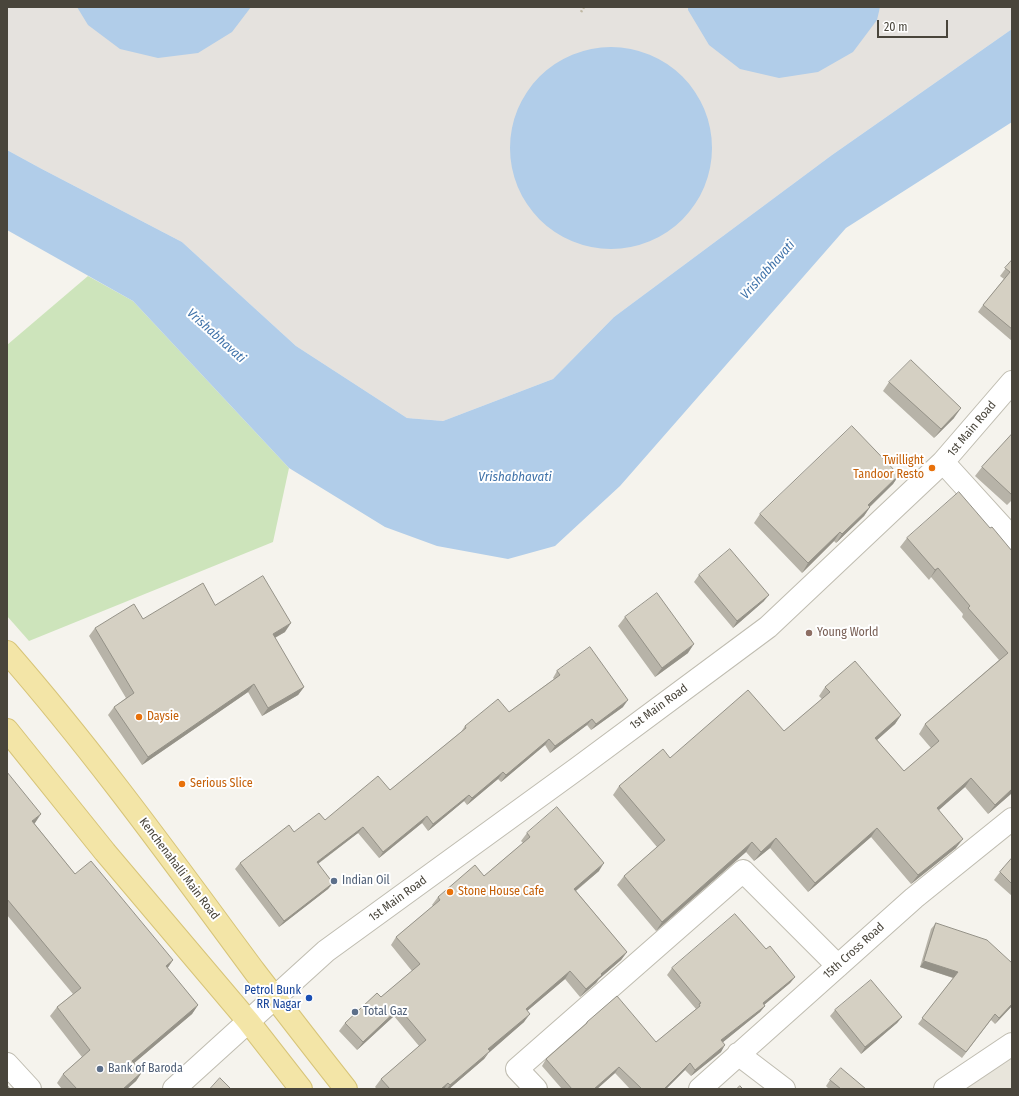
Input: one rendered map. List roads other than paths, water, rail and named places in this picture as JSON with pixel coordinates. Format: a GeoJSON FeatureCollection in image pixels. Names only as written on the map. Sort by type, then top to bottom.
{"type":"FeatureCollection","features":[{"type":"Feature","properties":{"kind":"main road","name":"Kenchenahalli Main Road"},"geometry":{"type":"LineString","coordinates":[[7,652],[39,689],[138,814],[274,997],[346,1089]]}},
{"type":"Feature","properties":{"kind":"main road"},"geometry":{"type":"LineString","coordinates":[[7,730],[105,852],[248,1021],[301,1089]]}},
{"type":"Feature","properties":{"kind":"street","name":"1st Main Road"},"geometry":{"type":"LineString","coordinates":[[174,1089],[326,951],[768,627],[944,462],[1012,382]]}},
{"type":"Feature","properties":{"kind":"street"},"geometry":{"type":"LineString","coordinates":[[944,462],[1012,538]]}},
{"type":"Feature","properties":{"kind":"street","name":"15th Cross Road"},"geometry":{"type":"LineString","coordinates":[[700,1089],[914,898],[1012,818]]}},
{"type":"Feature","properties":{"kind":"street"},"geometry":{"type":"LineString","coordinates":[[536,1089],[517,1069],[743,871],[838,966]]}},
{"type":"Feature","properties":{"kind":"street"},"geometry":{"type":"LineString","coordinates":[[945,1089],[1012,1044]]}},
{"type":"Feature","properties":{"kind":"street"},"geometry":{"type":"LineString","coordinates":[[738,1054],[784,1089]]}},
{"type":"Feature","properties":{"kind":"street"},"geometry":{"type":"LineString","coordinates":[[7,1064],[30,1089]]}},
{"type":"Feature","properties":{"kind":"water"},"geometry":{"type":"Polygon","coordinates":[[[77,7],[251,7],[232,32],[198,53],[158,58],[120,49],[88,25],[77,7]]]}},
{"type":"Feature","properties":{"kind":"water"},"geometry":{"type":"Polygon","coordinates":[[[688,7],[880,7],[877,20],[853,52],[818,72],[779,78],[740,69],[709,45],[688,10],[688,7]]]}},
{"type":"Feature","properties":{"kind":"water","name":"Vrishabhavati"},"geometry":{"type":"Polygon","coordinates":[[[1012,29],[1012,122],[846,228],[620,486],[555,546],[508,559],[437,546],[385,527],[289,468],[133,301],[7,230],[7,150],[182,242],[296,346],[407,418],[443,421],[553,379],[614,317],[832,155],[1012,29]]]}},
{"type":"Feature","properties":{"kind":"water"},"geometry":{"type":"Polygon","coordinates":[[[601,47],[621,47],[640,51],[659,59],[683,76],[695,92],[704,109],[710,128],[712,148],[710,168],[704,187],[695,204],[683,220],[659,237],[640,245],[621,249],[601,249],[582,245],[563,237],[539,220],[522,196],[514,177],[510,158],[510,138],[514,119],[522,100],[539,76],[563,59],[582,51],[601,47]]]}},
{"type":"Feature","properties":{"kind":"place","name":"Twillight Tandoor Resto"},"geometry":{"type":"Point","coordinates":[932,468]}},
{"type":"Feature","properties":{"kind":"place","name":"Young World"},"geometry":{"type":"Point","coordinates":[809,633]}},
{"type":"Feature","properties":{"kind":"place","name":"Daysie"},"geometry":{"type":"Point","coordinates":[139,717]}},
{"type":"Feature","properties":{"kind":"place","name":"Serious Slice"},"geometry":{"type":"Point","coordinates":[182,784]}},
{"type":"Feature","properties":{"kind":"place","name":"Indian Oil"},"geometry":{"type":"Point","coordinates":[334,881]}},
{"type":"Feature","properties":{"kind":"place","name":"Stone House Cafe"},"geometry":{"type":"Point","coordinates":[450,892]}},
{"type":"Feature","properties":{"kind":"place","name":"Petrol Bunk RR Nagar"},"geometry":{"type":"Point","coordinates":[309,998]}},
{"type":"Feature","properties":{"kind":"place","name":"Total Gaz"},"geometry":{"type":"Point","coordinates":[355,1012]}},
{"type":"Feature","properties":{"kind":"place","name":"Bank of Baroda"},"geometry":{"type":"Point","coordinates":[100,1069]}}]}
